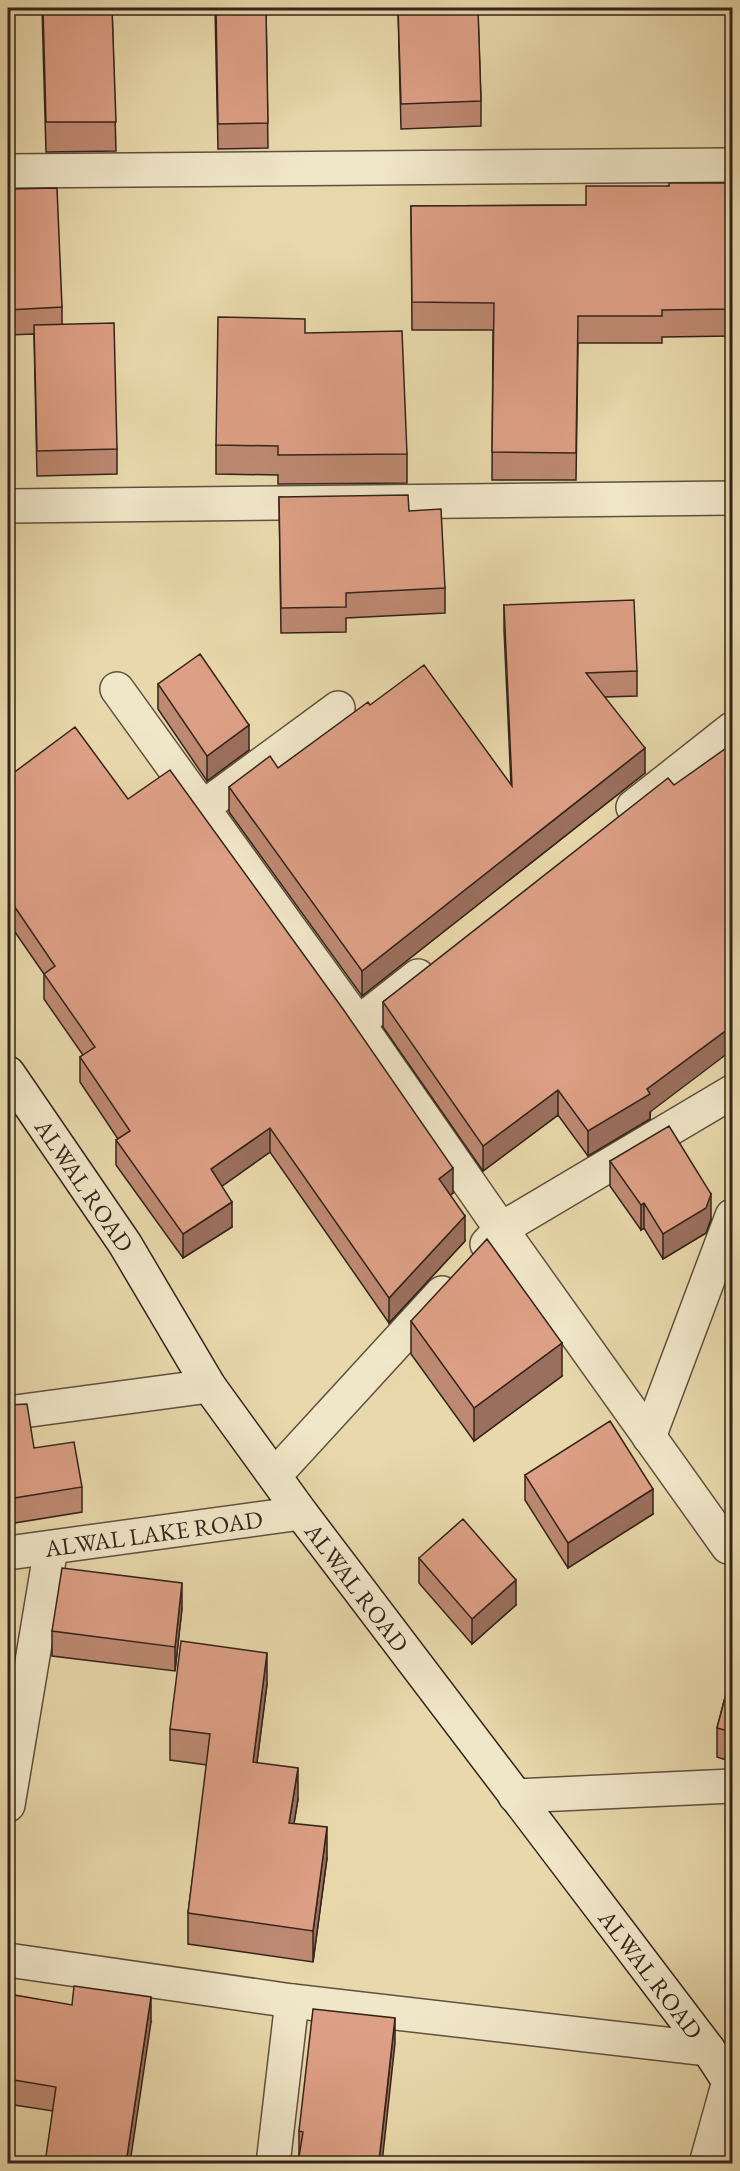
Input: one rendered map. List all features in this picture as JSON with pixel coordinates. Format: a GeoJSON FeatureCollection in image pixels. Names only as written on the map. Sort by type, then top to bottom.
{"type":"FeatureCollection","features":[{"type":"Feature","properties":{"kind":"street"},"geometry":{"type":"LineString","coordinates":[[8,171],[732,165]]}},
{"type":"Feature","properties":{"kind":"street"},"geometry":{"type":"LineString","coordinates":[[8,506],[732,498]]}},
{"type":"Feature","properties":{"kind":"street"},"geometry":{"type":"LineString","coordinates":[[117,689],[358,1023],[501,1229],[728,1547]]}},
{"type":"Feature","properties":{"kind":"street"},"geometry":{"type":"LineString","coordinates":[[202,808],[338,708]]}},
{"type":"Feature","properties":{"kind":"street"},"geometry":{"type":"LineString","coordinates":[[611,824],[732,729]]}},
{"type":"Feature","properties":{"kind":"street"},"geometry":{"type":"LineString","coordinates":[[358,1023],[442,957]]}},
{"type":"Feature","properties":{"kind":"street","name":"ALWAL ROAD"},"geometry":{"type":"LineString","coordinates":[[8,1072],[125,1244],[209,1386],[301,1513],[708,2049],[730,2083]]}},
{"type":"Feature","properties":{"kind":"street"},"geometry":{"type":"LineString","coordinates":[[274,1475],[501,1229],[732,1092]]}},
{"type":"Feature","properties":{"kind":"street"},"geometry":{"type":"LineString","coordinates":[[649,1437],[732,1216]]}},
{"type":"Feature","properties":{"kind":"street"},"geometry":{"type":"LineString","coordinates":[[8,1413],[209,1386]]}},
{"type":"Feature","properties":{"kind":"street","name":"ALWAL LAKE ROAD"},"geometry":{"type":"LineString","coordinates":[[8,1553],[301,1513]]}},
{"type":"Feature","properties":{"kind":"street"},"geometry":{"type":"LineString","coordinates":[[8,1805],[51,1548]]}},
{"type":"Feature","properties":{"kind":"street"},"geometry":{"type":"LineString","coordinates":[[515,1796],[732,1786]]}},
{"type":"Feature","properties":{"kind":"street"},"geometry":{"type":"LineString","coordinates":[[8,1960],[292,2001],[708,2049]]}},
{"type":"Feature","properties":{"kind":"street"},"geometry":{"type":"LineString","coordinates":[[273,2163],[292,2001]]}},
{"type":"Feature","properties":{"kind":"street"},"geometry":{"type":"LineString","coordinates":[[706,2163],[730,2083]]}},
{"type":"Feature","properties":{"kind":"building"},"geometry":{"type":"Polygon","coordinates":[[[43,8],[112,8],[116,122],[46,122],[43,8]]]}},
{"type":"Feature","properties":{"kind":"building"},"geometry":{"type":"Polygon","coordinates":[[[216,8],[266,8],[268,123],[218,124],[216,8]]]}},
{"type":"Feature","properties":{"kind":"building"},"geometry":{"type":"Polygon","coordinates":[[[398,8],[478,8],[481,101],[401,104],[398,8]]]}},
{"type":"Feature","properties":{"kind":"building"},"geometry":{"type":"Polygon","coordinates":[[[669,183],[732,183],[732,309],[662,310],[662,316],[578,316],[576,453],[492,452],[494,303],[412,302],[411,206],[586,205],[586,186],[669,186],[669,183]]]}},
{"type":"Feature","properties":{"kind":"building"},"geometry":{"type":"Polygon","coordinates":[[[57,188],[62,307],[8,310],[8,189],[57,188]]]}},
{"type":"Feature","properties":{"kind":"building"},"geometry":{"type":"Polygon","coordinates":[[[218,317],[305,319],[305,333],[402,331],[407,454],[278,455],[278,446],[216,445],[218,317]]]}},
{"type":"Feature","properties":{"kind":"building"},"geometry":{"type":"Polygon","coordinates":[[[114,323],[117,449],[37,451],[34,325],[114,323]]]}},
{"type":"Feature","properties":{"kind":"building"},"geometry":{"type":"Polygon","coordinates":[[[408,495],[409,511],[441,509],[445,588],[346,593],[346,607],[281,608],[279,497],[408,495]]]}},
{"type":"Feature","properties":{"kind":"building"},"geometry":{"type":"Polygon","coordinates":[[[634,600],[637,671],[586,673],[645,748],[362,971],[229,787],[270,756],[278,768],[368,702],[370,705],[424,665],[512,786],[504,605],[634,600]]]}},
{"type":"Feature","properties":{"kind":"building"},"geometry":{"type":"Polygon","coordinates":[[[200,654],[249,725],[207,756],[158,684],[200,654]]]}},
{"type":"Feature","properties":{"kind":"building"},"geometry":{"type":"Polygon","coordinates":[[[75,727],[128,799],[170,770],[343,1009],[453,1168],[439,1179],[465,1216],[389,1298],[270,1128],[211,1169],[232,1202],[183,1234],[116,1140],[130,1131],[80,1057],[95,1047],[44,974],[55,966],[8,897],[8,772],[12,774],[75,727]]]}},
{"type":"Feature","properties":{"kind":"building"},"geometry":{"type":"Polygon","coordinates":[[[732,744],[732,1026],[647,1089],[650,1094],[588,1131],[558,1090],[483,1146],[383,1002],[668,778],[674,785],[732,744]]]}},
{"type":"Feature","properties":{"kind":"building"},"geometry":{"type":"Polygon","coordinates":[[[669,1126],[711,1194],[706,1208],[663,1234],[644,1203],[641,1205],[610,1161],[669,1126]]]}},
{"type":"Feature","properties":{"kind":"building"},"geometry":{"type":"Polygon","coordinates":[[[487,1239],[562,1343],[474,1408],[411,1321],[487,1239]]]}},
{"type":"Feature","properties":{"kind":"building"},"geometry":{"type":"Polygon","coordinates":[[[27,1404],[34,1448],[74,1442],[82,1487],[8,1499],[8,1405],[27,1404]]]}},
{"type":"Feature","properties":{"kind":"building"},"geometry":{"type":"Polygon","coordinates":[[[610,1421],[653,1489],[568,1543],[525,1475],[610,1421]]]}},
{"type":"Feature","properties":{"kind":"building"},"geometry":{"type":"Polygon","coordinates":[[[463,1519],[516,1580],[472,1619],[419,1558],[463,1519]]]}},
{"type":"Feature","properties":{"kind":"building"},"geometry":{"type":"Polygon","coordinates":[[[62,1568],[182,1583],[175,1647],[52,1631],[62,1568]]]}},
{"type":"Feature","properties":{"kind":"building"},"geometry":{"type":"Polygon","coordinates":[[[181,1641],[267,1653],[253,1762],[298,1768],[289,1823],[327,1827],[313,1931],[188,1913],[210,1734],[170,1729],[181,1641]]]}},
{"type":"Feature","properties":{"kind":"building"},"geometry":{"type":"Polygon","coordinates":[[[732,1671],[732,1732],[717,1728],[732,1671]]]}},
{"type":"Feature","properties":{"kind":"building"},"geometry":{"type":"Polygon","coordinates":[[[74,1986],[151,1997],[126,2163],[45,2163],[56,2087],[8,2079],[8,1994],[72,2005],[74,1986]]]}},
{"type":"Feature","properties":{"kind":"building"},"geometry":{"type":"Polygon","coordinates":[[[313,2009],[395,2018],[379,2161],[388,2163],[298,2163],[303,2132],[299,2131],[313,2009]]]}}]}
